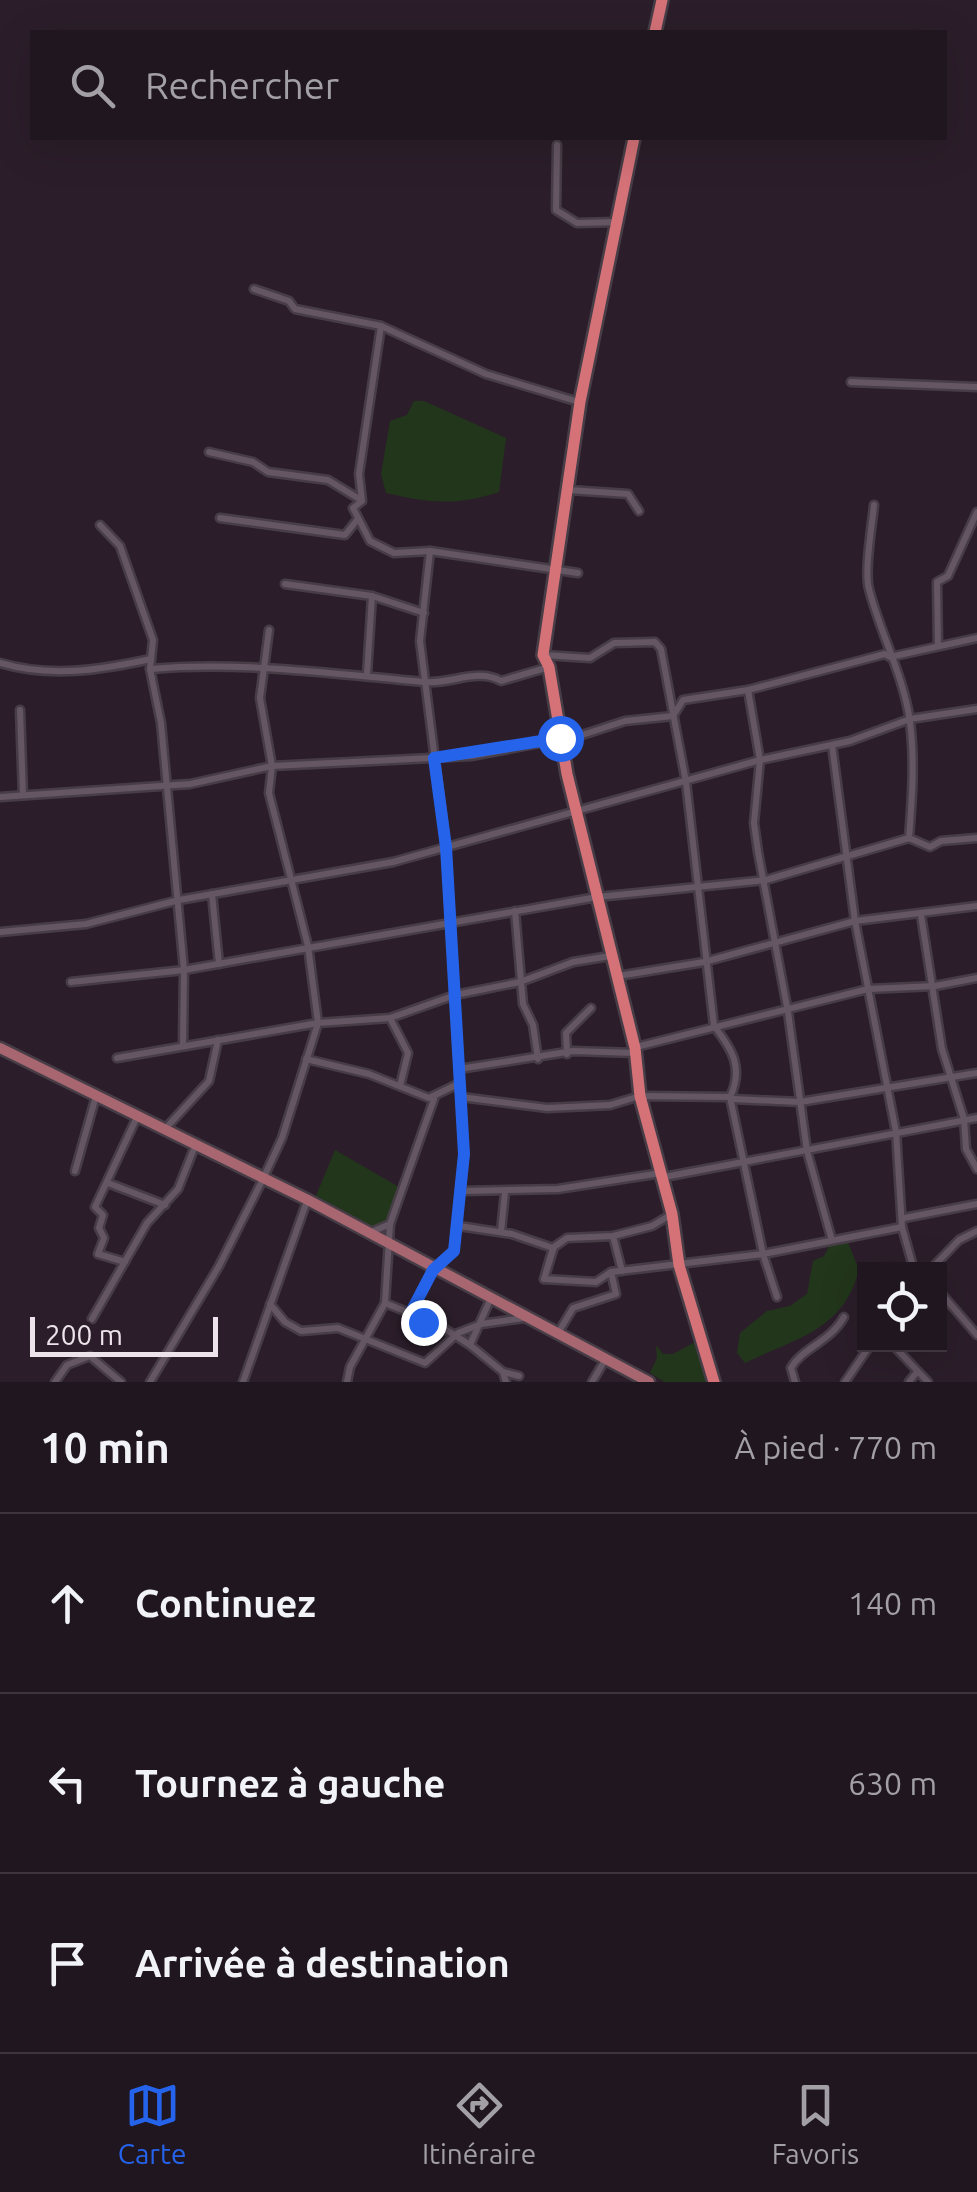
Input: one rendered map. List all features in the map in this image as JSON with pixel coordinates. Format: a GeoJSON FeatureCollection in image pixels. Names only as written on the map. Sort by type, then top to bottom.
{"type":"FeatureCollection","features":[{"type":"Feature","properties":{"kind":"highway"},"geometry":{"type":"LineString","coordinates":[[655,30],[662,0]]}},
{"type":"Feature","properties":{"kind":"highway"},"geometry":{"type":"LineString","coordinates":[[634,140],[580,402],[554,569],[546,661],[576,812],[635,1050],[640,1096],[672,1214],[678,1265],[713,1381]]}},
{"type":"Feature","properties":{"kind":"main road"},"geometry":{"type":"LineString","coordinates":[[0,1048],[308,1200],[649,1382]]}},
{"type":"Feature","properties":{"kind":"street"},"geometry":{"type":"LineString","coordinates":[[557,145],[556,210],[577,223],[618,222]]}},
{"type":"Feature","properties":{"kind":"street"},"geometry":{"type":"LineString","coordinates":[[254,289],[289,301],[295,309],[382,326],[486,374],[580,402]]}},
{"type":"Feature","properties":{"kind":"street"},"geometry":{"type":"LineString","coordinates":[[362,501],[359,474],[382,326]]}},
{"type":"Feature","properties":{"kind":"street"},"geometry":{"type":"LineString","coordinates":[[851,382],[977,387]]}},
{"type":"Feature","properties":{"kind":"street"},"geometry":{"type":"LineString","coordinates":[[209,452],[252,462],[268,472],[328,480],[362,501]]}},
{"type":"Feature","properties":{"kind":"street"},"geometry":{"type":"LineString","coordinates":[[568,490],[628,494],[639,511]]}},
{"type":"Feature","properties":{"kind":"street"},"geometry":{"type":"LineString","coordinates":[[362,501],[353,508],[357,520],[378,548],[394,553],[430,551],[578,573]]}},
{"type":"Feature","properties":{"kind":"street"},"geometry":{"type":"LineString","coordinates":[[874,505],[873,544],[867,558],[868,588],[910,719],[914,782],[909,838]]}},
{"type":"Feature","properties":{"kind":"street"},"geometry":{"type":"LineString","coordinates":[[938,645],[937,582],[948,576],[977,512]]}},
{"type":"Feature","properties":{"kind":"street"},"geometry":{"type":"LineString","coordinates":[[220,518],[344,535],[357,520]]}},
{"type":"Feature","properties":{"kind":"street"},"geometry":{"type":"LineString","coordinates":[[100,525],[120,546],[150,624],[150,669],[161,724],[164,783],[179,900],[184,970],[183,1046]]}},
{"type":"Feature","properties":{"kind":"street"},"geometry":{"type":"LineString","coordinates":[[410,1314],[433,1270],[450,1258],[463,1191],[446,847],[420,641],[430,551]]}},
{"type":"Feature","properties":{"kind":"street"},"geometry":{"type":"LineString","coordinates":[[285,584],[372,596],[424,613]]}},
{"type":"Feature","properties":{"kind":"street"},"geometry":{"type":"LineString","coordinates":[[367,674],[372,596]]}},
{"type":"Feature","properties":{"kind":"street"},"geometry":{"type":"LineString","coordinates":[[150,1382],[219,1266],[263,1179],[282,1138],[318,1024],[308,946],[271,809],[272,766],[260,711],[262,667],[270,630]]}},
{"type":"Feature","properties":{"kind":"street"},"geometry":{"type":"LineString","coordinates":[[673,716],[683,700],[748,690],[885,654],[890,657],[977,638]]}},
{"type":"Feature","properties":{"kind":"street"},"geometry":{"type":"LineString","coordinates":[[150,669],[262,667],[428,682],[489,674],[501,680],[546,661],[590,658],[614,643],[655,642],[661,649],[686,782],[714,1026],[734,1051],[738,1076],[731,1098],[742,1163],[762,1254],[777,1298]]}},
{"type":"Feature","properties":{"kind":"street"},"geometry":{"type":"LineString","coordinates":[[0,663],[28,671],[94,672],[151,660]]}},
{"type":"Feature","properties":{"kind":"street"},"geometry":{"type":"LineString","coordinates":[[748,690],[760,760],[754,823],[788,1012],[807,1151],[831,1238]]}},
{"type":"Feature","properties":{"kind":"street"},"geometry":{"type":"LineString","coordinates":[[0,932],[86,924],[179,900],[446,847],[760,760],[832,744],[910,719],[977,708]]}},
{"type":"Feature","properties":{"kind":"street"},"geometry":{"type":"LineString","coordinates":[[20,710],[23,794]]}},
{"type":"Feature","properties":{"kind":"street"},"geometry":{"type":"LineString","coordinates":[[0,797],[190,784],[272,766],[434,758],[560,738],[624,721],[673,716]]}},
{"type":"Feature","properties":{"kind":"street"},"geometry":{"type":"LineString","coordinates":[[832,744],[855,921],[896,1132],[902,1227],[912,1262]]}},
{"type":"Feature","properties":{"kind":"street"},"geometry":{"type":"LineString","coordinates":[[662,789],[688,800]]}},
{"type":"Feature","properties":{"kind":"street"},"geometry":{"type":"LineString","coordinates":[[71,982],[184,970],[597,897],[766,880],[909,838],[930,847],[941,841],[977,838]]}},
{"type":"Feature","properties":{"kind":"street"},"geometry":{"type":"LineString","coordinates":[[212,894],[219,964]]}},
{"type":"Feature","properties":{"kind":"street"},"geometry":{"type":"LineString","coordinates":[[616,977],[704,962],[855,921],[977,906]]}},
{"type":"Feature","properties":{"kind":"street"},"geometry":{"type":"LineString","coordinates":[[515,912],[520,982],[538,1059]]}},
{"type":"Feature","properties":{"kind":"street"},"geometry":{"type":"LineString","coordinates":[[921,915],[935,986],[936,1016],[964,1119],[966,1149],[977,1170]]}},
{"type":"Feature","properties":{"kind":"street"},"geometry":{"type":"LineString","coordinates":[[118,1058],[318,1024],[390,1018],[455,995],[520,982],[573,962],[610,956]]}},
{"type":"Feature","properties":{"kind":"street"},"geometry":{"type":"LineString","coordinates":[[459,1068],[635,1050],[714,1026],[788,1012],[868,989],[935,986],[977,978]]}},
{"type":"Feature","properties":{"kind":"street"},"geometry":{"type":"LineString","coordinates":[[567,1054],[566,1033],[592,1008]]}},
{"type":"Feature","properties":{"kind":"street"},"geometry":{"type":"LineString","coordinates":[[390,1018],[408,1058],[400,1086]]}},
{"type":"Feature","properties":{"kind":"street"},"geometry":{"type":"LineString","coordinates":[[164,1130],[209,1081],[218,1040]]}},
{"type":"Feature","properties":{"kind":"street"},"geometry":{"type":"LineString","coordinates":[[306,1058],[434,1099]]}},
{"type":"Feature","properties":{"kind":"street"},"geometry":{"type":"LineString","coordinates":[[461,1098],[547,1108],[610,1105],[640,1096],[800,1102],[977,1072]]}},
{"type":"Feature","properties":{"kind":"street"},"geometry":{"type":"LineString","coordinates":[[347,1382],[350,1367],[369,1339],[385,1303],[390,1224],[409,1182],[434,1099],[460,1083]]}},
{"type":"Feature","properties":{"kind":"street"},"geometry":{"type":"LineString","coordinates":[[75,1170],[96,1096]]}},
{"type":"Feature","properties":{"kind":"street"},"geometry":{"type":"LineString","coordinates":[[108,1183],[137,1117]]}},
{"type":"Feature","properties":{"kind":"street"},"geometry":{"type":"LineString","coordinates":[[463,1191],[558,1189],[663,1175],[977,1118]]}},
{"type":"Feature","properties":{"kind":"street"},"geometry":{"type":"LineString","coordinates":[[92,1319],[148,1223],[182,1180],[196,1146]]}},
{"type":"Feature","properties":{"kind":"street"},"geometry":{"type":"LineString","coordinates":[[125,1262],[98,1254],[104,1238],[98,1228],[102,1215],[95,1208],[102,1185],[108,1183],[165,1206]]}},
{"type":"Feature","properties":{"kind":"street"},"geometry":{"type":"LineString","coordinates":[[501,1232],[505,1192]]}},
{"type":"Feature","properties":{"kind":"street"},"geometry":{"type":"LineString","coordinates":[[243,1382],[308,1200]]}},
{"type":"Feature","properties":{"kind":"street"},"geometry":{"type":"LineString","coordinates":[[904,1218],[977,1204]]}},
{"type":"Feature","properties":{"kind":"street"},"geometry":{"type":"LineString","coordinates":[[544,1279],[554,1247],[566,1238],[613,1236],[652,1226],[672,1214]]}},
{"type":"Feature","properties":{"kind":"street"},"geometry":{"type":"LineString","coordinates":[[368,1234],[390,1224]]}},
{"type":"Feature","properties":{"kind":"street"},"geometry":{"type":"LineString","coordinates":[[459,1226],[501,1232],[552,1248],[544,1279]]}},
{"type":"Feature","properties":{"kind":"street"},"geometry":{"type":"LineString","coordinates":[[544,1279],[596,1282],[611,1272],[762,1254],[902,1227]]}},
{"type":"Feature","properties":{"kind":"street"},"geometry":{"type":"LineString","coordinates":[[938,1262],[959,1240],[977,1231]]}},
{"type":"Feature","properties":{"kind":"street"},"geometry":{"type":"LineString","coordinates":[[613,1236],[622,1271]]}},
{"type":"Feature","properties":{"kind":"street"},"geometry":{"type":"LineString","coordinates":[[557,1336],[573,1308],[616,1294],[611,1272]]}},
{"type":"Feature","properties":{"kind":"street"},"geometry":{"type":"LineString","coordinates":[[470,1345],[490,1300]]}},
{"type":"Feature","properties":{"kind":"street"},"geometry":{"type":"LineString","coordinates":[[947,1300],[976,1331]]}},
{"type":"Feature","properties":{"kind":"street"},"geometry":{"type":"LineString","coordinates":[[385,1303],[445,1328],[503,1372],[519,1376]]}},
{"type":"Feature","properties":{"kind":"street"},"geometry":{"type":"LineString","coordinates":[[270,1304],[285,1322],[301,1331],[338,1328],[425,1364],[453,1337],[481,1324],[524,1318]]}},
{"type":"Feature","properties":{"kind":"street"},"geometry":{"type":"LineString","coordinates":[[795,1382],[792,1368],[796,1359],[828,1340],[844,1317]]}},
{"type":"Feature","properties":{"kind":"street"},"geometry":{"type":"LineString","coordinates":[[844,1382],[865,1352]]}},
{"type":"Feature","properties":{"kind":"street"},"geometry":{"type":"LineString","coordinates":[[899,1352],[928,1382]]}},
{"type":"Feature","properties":{"kind":"street"},"geometry":{"type":"LineString","coordinates":[[55,1382],[66,1365],[90,1356],[121,1382]]}},
{"type":"Feature","properties":{"kind":"street"},"geometry":{"type":"LineString","coordinates":[[592,1382],[605,1360]]}},
{"type":"Feature","properties":{"kind":"street"},"geometry":{"type":"LineString","coordinates":[[503,1372],[506,1382]]}},
{"type":"Feature","properties":{"kind":"street"},"geometry":{"type":"LineString","coordinates":[[909,1382],[916,1373]]}},
{"type":"Feature","properties":{"kind":"green space"},"geometry":{"type":"Polygon","coordinates":[[[414,401],[424,401],[506,438],[499,492],[443,502],[386,493],[381,474],[390,421],[407,415],[414,401]]]}},
{"type":"Feature","properties":{"kind":"green space"},"geometry":{"type":"Polygon","coordinates":[[[335,1150],[404,1190],[389,1222],[376,1228],[316,1196],[335,1150]]]}},
{"type":"Feature","properties":{"kind":"green space"},"geometry":{"type":"Polygon","coordinates":[[[833,1239],[847,1240],[857,1265],[852,1290],[842,1307],[815,1330],[745,1363],[737,1353],[740,1333],[767,1311],[790,1306],[807,1294],[813,1261],[824,1256],[833,1239]]]}},
{"type":"Feature","properties":{"kind":"green space"},"geometry":{"type":"Polygon","coordinates":[[[697,1341],[707,1382],[665,1382],[650,1373],[657,1358],[656,1345],[663,1354],[673,1354],[697,1341]]]}},
{"type":"Feature","properties":{"kind":"route"},"geometry":{"type":"LineString","coordinates":[[423,1322],[410,1314],[433,1270],[454,1251],[464,1154],[446,847],[434,758],[471,756],[514,744],[560,738]]}}]}
